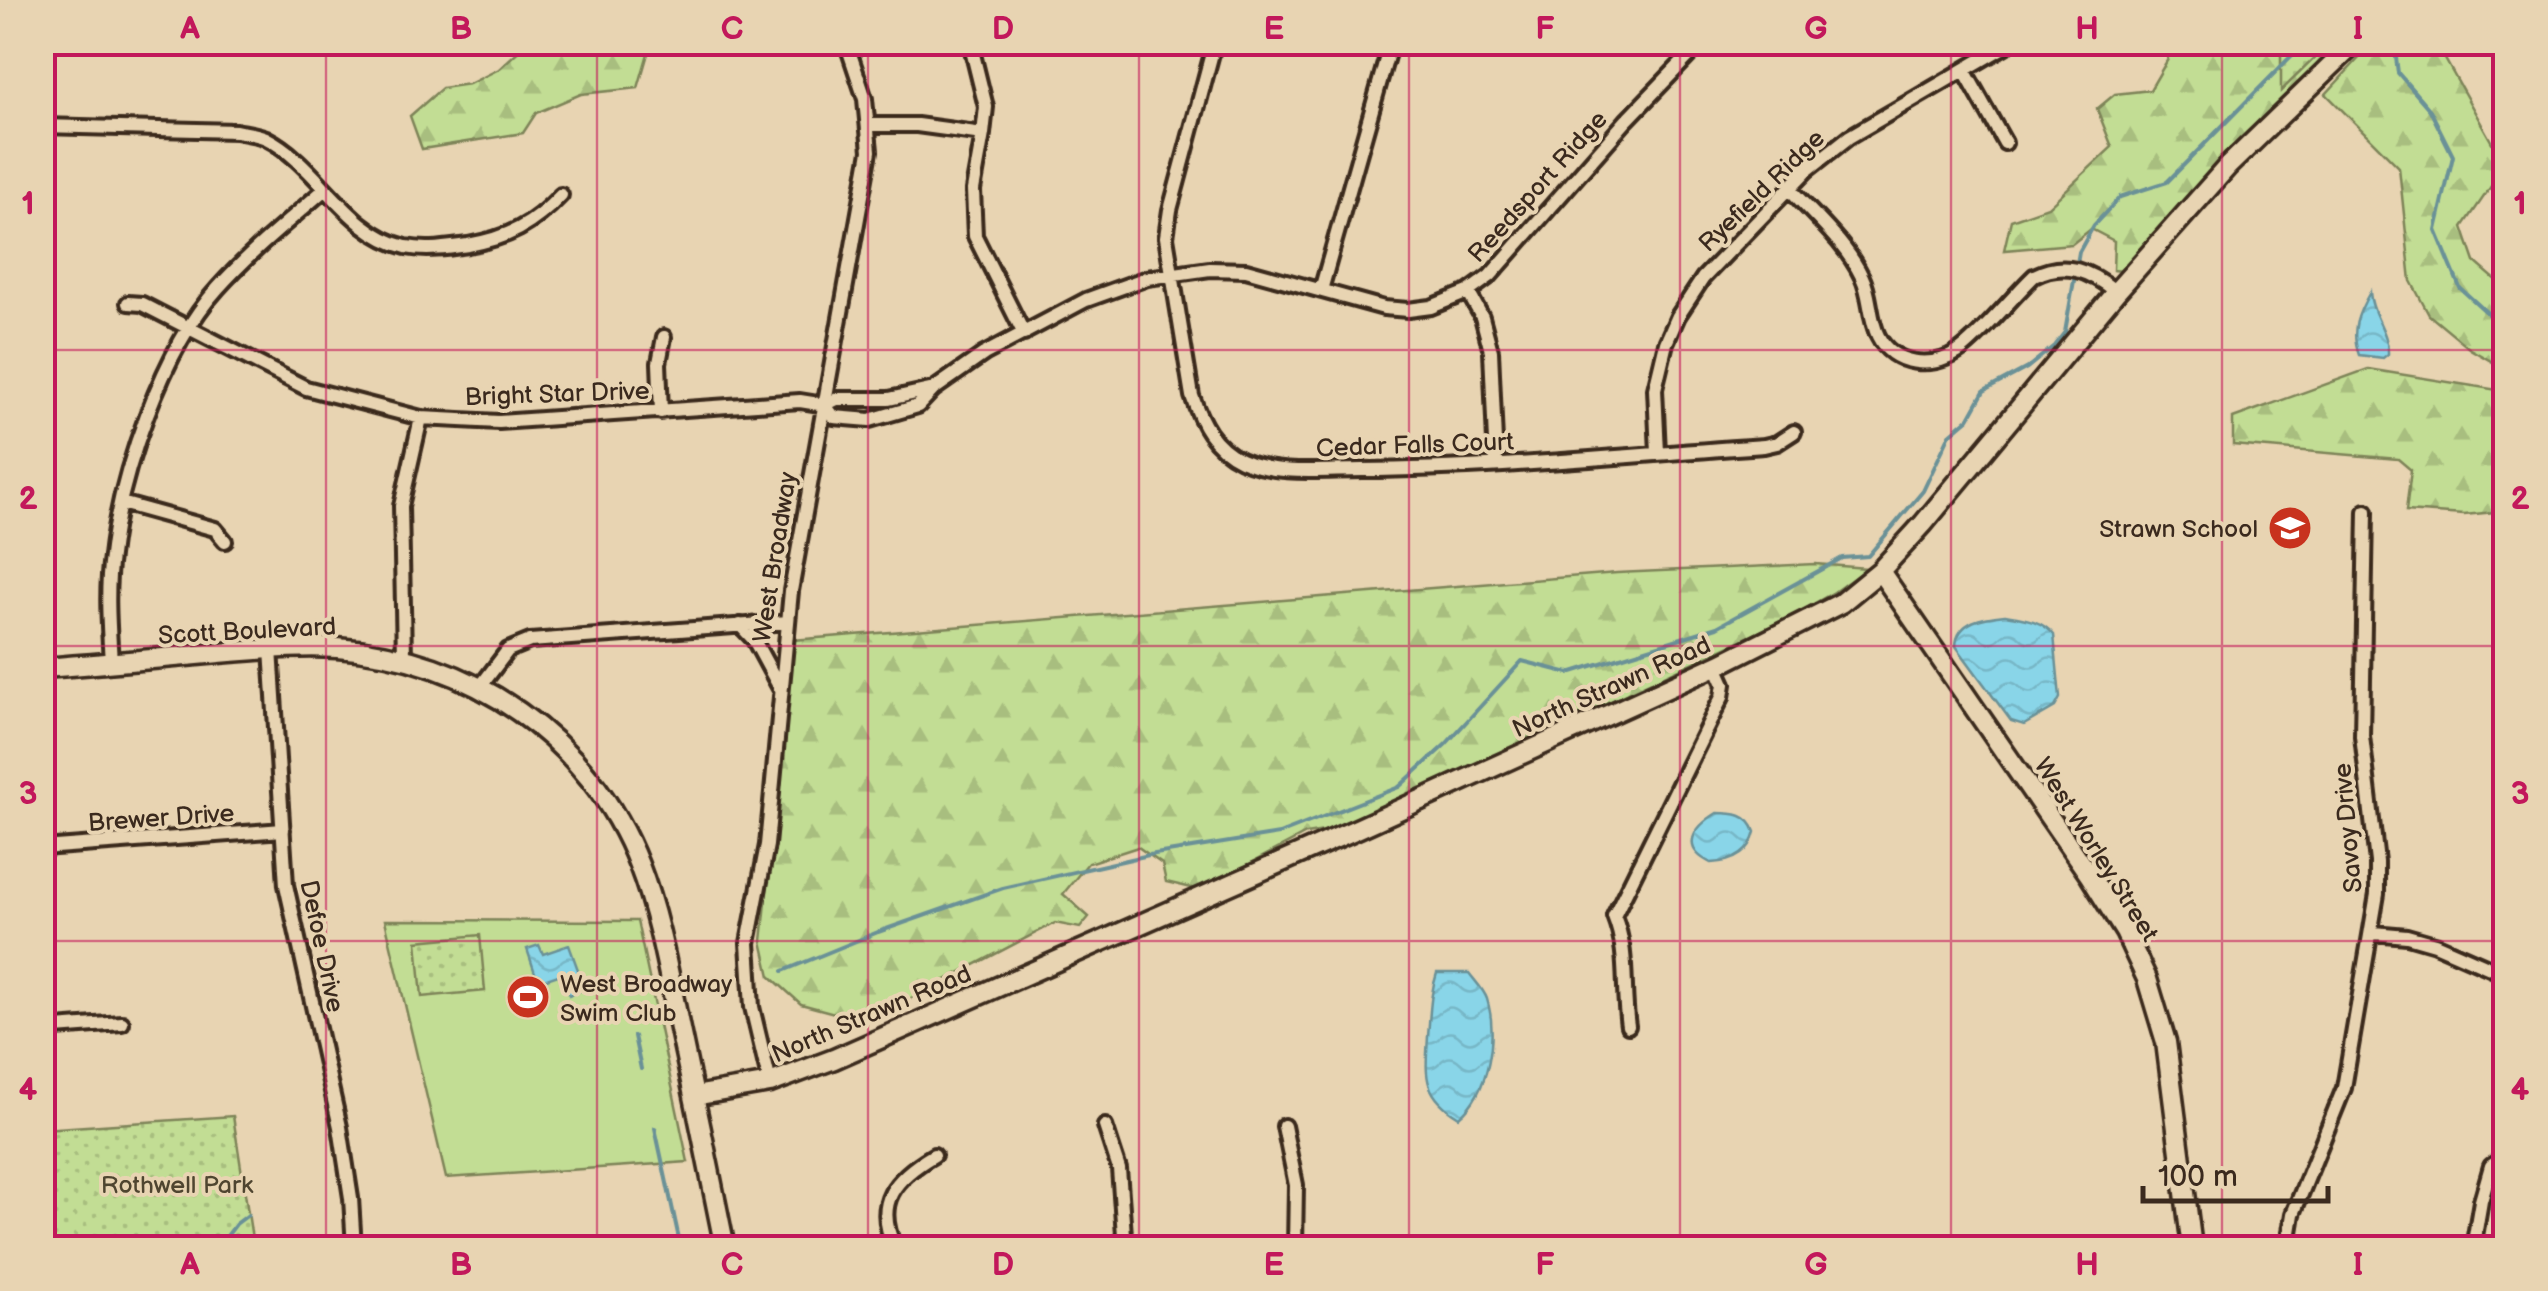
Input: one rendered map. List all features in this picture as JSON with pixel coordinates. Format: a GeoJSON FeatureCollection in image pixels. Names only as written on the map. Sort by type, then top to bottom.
{"type":"FeatureCollection","features":[{"type":"Feature","properties":{"kind":"street","name":"West Broadway"},"geometry":{"type":"LineString","coordinates":[[770,1083],[752,1007],[748,943],[766,845],[788,622],[868,168],[870,125],[846,42]]}},
{"type":"Feature","properties":{"kind":"street"},"geometry":{"type":"LineString","coordinates":[[970,42],[986,107],[973,190],[975,236],[1024,334]]}},
{"type":"Feature","properties":{"kind":"street","name":"Cedar Falls Court"},"geometry":{"type":"LineString","coordinates":[[1216,42],[1166,237],[1192,396],[1200,419],[1224,449],[1241,460],[1293,470],[1496,466],[1764,446],[1794,432]]}},
{"type":"Feature","properties":{"kind":"street"},"geometry":{"type":"LineString","coordinates":[[1322,290],[1390,42]]}},
{"type":"Feature","properties":{"kind":"street","name":"Ryefield Ridge"},"geometry":{"type":"LineString","coordinates":[[1658,453],[1655,390],[1666,344],[1702,278],[1788,188],[1850,137],[2012,42]]}},
{"type":"Feature","properties":{"kind":"street","name":"North Strawn Road"},"geometry":{"type":"LineString","coordinates":[[694,1096],[770,1083],[834,1059],[1359,828],[1716,666],[1841,603],[1880,571],[1923,524],[2116,292],[2228,166],[2356,42]]}},
{"type":"Feature","properties":{"kind":"street","name":"Reedsport Ridge"},"geometry":{"type":"LineString","coordinates":[[825,404],[837,399],[889,400],[934,389],[984,354],[1113,289],[1172,274],[1246,270],[1384,308],[1408,310],[1468,292],[1490,276],[1698,44]]}},
{"type":"Feature","properties":{"kind":"street"},"geometry":{"type":"LineString","coordinates":[[1964,70],[2004,143]]}},
{"type":"Feature","properties":{"kind":"street"},"geometry":{"type":"LineString","coordinates":[[870,125],[917,125],[983,134]]}},
{"type":"Feature","properties":{"kind":"street"},"geometry":{"type":"LineString","coordinates":[[42,126],[236,130],[263,136],[286,152],[373,232],[406,246],[446,248],[500,239],[542,214],[561,194]]}},
{"type":"Feature","properties":{"kind":"street"},"geometry":{"type":"LineString","coordinates":[[1788,188],[1847,251],[1863,278],[1878,336],[1892,354],[1913,363],[1932,362],[1958,352],[2034,276],[2046,270],[2080,269],[2097,276],[2116,292]]}},
{"type":"Feature","properties":{"kind":"street"},"geometry":{"type":"LineString","coordinates":[[111,663],[110,555],[145,422],[188,330],[216,290],[325,189]]}},
{"type":"Feature","properties":{"kind":"street"},"geometry":{"type":"LineString","coordinates":[[1468,292],[1482,317],[1492,351],[1496,466]]}},
{"type":"Feature","properties":{"kind":"street","name":"Bright Star Drive"},"geometry":{"type":"LineString","coordinates":[[128,303],[142,304],[306,388],[420,418],[499,422],[800,402],[825,404]]}},
{"type":"Feature","properties":{"kind":"street"},"geometry":{"type":"LineString","coordinates":[[661,412],[659,363],[664,337]]}},
{"type":"Feature","properties":{"kind":"street"},"geometry":{"type":"LineString","coordinates":[[404,657],[401,506],[420,418]]}},
{"type":"Feature","properties":{"kind":"street"},"geometry":{"type":"LineString","coordinates":[[121,504],[215,529],[225,541]]}},
{"type":"Feature","properties":{"kind":"street","name":"Savoy Drive"},"geometry":{"type":"LineString","coordinates":[[2292,1248],[2293,1214],[2344,1088],[2353,1020],[2373,933],[2377,862],[2366,783],[2361,702],[2366,511]]}},
{"type":"Feature","properties":{"kind":"street","name":"West Worley Street"},"geometry":{"type":"LineString","coordinates":[[1880,571],[2090,876],[2125,932],[2148,979],[2166,1042],[2192,1248]]}},
{"type":"Feature","properties":{"kind":"street"},"geometry":{"type":"LineString","coordinates":[[480,686],[508,650],[530,641],[788,622]]}},
{"type":"Feature","properties":{"kind":"street"},"geometry":{"type":"LineString","coordinates":[[740,625],[768,663],[781,690]]}},
{"type":"Feature","properties":{"kind":"street","name":"Scott Boulevard"},"geometry":{"type":"LineString","coordinates":[[42,668],[271,649],[340,648],[404,657],[480,686],[506,701],[553,737],[604,797],[639,864],[660,935],[694,1096]]}},
{"type":"Feature","properties":{"kind":"street","name":"Defoe Drive"},"geometry":{"type":"LineString","coordinates":[[271,649],[286,885],[343,1145],[354,1248]]}},
{"type":"Feature","properties":{"kind":"street"},"geometry":{"type":"LineString","coordinates":[[1628,1026],[1623,992],[1626,960],[1614,916],[1722,696],[1724,684],[1716,666]]}},
{"type":"Feature","properties":{"kind":"street","name":"Brewer Drive"},"geometry":{"type":"LineString","coordinates":[[42,848],[283,830]]}},
{"type":"Feature","properties":{"kind":"street"},"geometry":{"type":"LineString","coordinates":[[2373,933],[2435,944],[2506,974]]}},
{"type":"Feature","properties":{"kind":"street"},"geometry":{"type":"LineString","coordinates":[[42,1029],[122,1022]]}},
{"type":"Feature","properties":{"kind":"street"},"geometry":{"type":"LineString","coordinates":[[694,1096],[725,1248]]}},
{"type":"Feature","properties":{"kind":"street"},"geometry":{"type":"LineString","coordinates":[[1105,1126],[1118,1169],[1125,1248]]}},
{"type":"Feature","properties":{"kind":"street"},"geometry":{"type":"LineString","coordinates":[[1284,1126],[1296,1186],[1295,1248]]}},
{"type":"Feature","properties":{"kind":"street"},"geometry":{"type":"LineString","coordinates":[[895,1248],[886,1222],[892,1192],[900,1179],[934,1155]]}},
{"type":"Feature","properties":{"kind":"street"},"geometry":{"type":"LineString","coordinates":[[2473,1248],[2480,1201],[2491,1166],[2506,1156]]}},
{"type":"Feature","properties":{"kind":"green space"},"geometry":{"type":"Polygon","coordinates":[[[2281,42],[2330,43],[2281,91],[2281,42]]]}},
{"type":"Feature","properties":{"kind":"green space"},"geometry":{"type":"Polygon","coordinates":[[[2374,42],[2436,43],[2505,166],[2463,227],[2475,262],[2505,288],[2505,369],[2470,349],[2429,315],[2411,281],[2399,167],[2326,94],[2374,42]]]}},
{"type":"Feature","properties":{"kind":"green space"},"geometry":{"type":"Polygon","coordinates":[[[527,43],[651,43],[638,88],[581,94],[536,113],[523,133],[422,149],[410,116],[442,88],[469,84],[499,69],[527,43]]]}},
{"type":"Feature","properties":{"kind":"green space"},"geometry":{"type":"Polygon","coordinates":[[[2163,43],[2340,43],[2123,271],[2113,270],[2114,241],[2091,229],[2072,244],[2004,250],[2011,220],[2048,207],[2112,147],[2097,109],[2115,94],[2150,90],[2168,59],[2163,43]]]}},
{"type":"Feature","properties":{"kind":"green space"},"geometry":{"type":"Polygon","coordinates":[[[2368,369],[2504,391],[2505,511],[2464,515],[2406,511],[2411,470],[2398,459],[2233,445],[2233,418],[2368,369]]]}},
{"type":"Feature","properties":{"kind":"green space"},"geometry":{"type":"Polygon","coordinates":[[[1815,564],[1867,568],[1789,618],[1336,829],[1306,834],[1200,890],[1166,882],[1162,864],[1138,847],[1088,863],[1063,894],[1089,917],[1080,928],[1055,923],[907,1000],[853,1018],[801,1004],[770,976],[762,941],[793,640],[1617,573],[1815,564]]]}},
{"type":"Feature","properties":{"kind":"green space","name":"West Broadway Swim Club"},"geometry":{"type":"Polygon","coordinates":[[[385,920],[637,921],[688,1162],[446,1178],[385,920]]]}},
{"type":"Feature","properties":{"kind":"green space"},"geometry":{"type":"Polygon","coordinates":[[[480,935],[485,991],[422,997],[417,941],[480,935]]]}},
{"type":"Feature","properties":{"kind":"green space","name":"Rothwell Park"},"geometry":{"type":"Polygon","coordinates":[[[233,1116],[253,1245],[344,1238],[344,1248],[43,1248],[43,1129],[233,1116]]]}},
{"type":"Feature","properties":{"kind":"water"},"geometry":{"type":"Polygon","coordinates":[[[2370,292],[2388,346],[2388,354],[2383,358],[2359,355],[2356,346],[2357,322],[2370,292]]]}},
{"type":"Feature","properties":{"kind":"water"},"geometry":{"type":"Polygon","coordinates":[[[2005,615],[2038,623],[2054,635],[2060,698],[2055,707],[2024,725],[2011,721],[1956,646],[1967,625],[2005,615]]]}},
{"type":"Feature","properties":{"kind":"water"},"geometry":{"type":"Polygon","coordinates":[[[1717,813],[1745,818],[1755,832],[1749,846],[1739,855],[1711,863],[1695,851],[1693,838],[1717,813]]]}},
{"type":"Feature","properties":{"kind":"water"},"geometry":{"type":"Polygon","coordinates":[[[539,945],[543,954],[569,945],[585,989],[569,995],[561,974],[538,982],[527,949],[539,945]]]}},
{"type":"Feature","properties":{"kind":"water"},"geometry":{"type":"Polygon","coordinates":[[[1437,973],[1469,973],[1486,996],[1490,1014],[1491,1046],[1484,1079],[1459,1117],[1438,1100],[1428,1082],[1427,1049],[1437,973]]]}},
{"type":"Feature","properties":{"kind":"waterway"},"geometry":{"type":"LineString","coordinates":[[783,971],[1003,888],[1149,855],[1279,834],[1399,787],[1446,744],[1522,661],[1569,673],[1717,627],[1842,558],[1868,556],[1923,491],[1950,434],[1969,418],[1984,391],[2027,368],[2065,332],[2079,252],[2094,225],[2120,197],[2167,182],[2305,42]]}},
{"type":"Feature","properties":{"kind":"waterway"},"geometry":{"type":"LineString","coordinates":[[2394,42],[2398,73],[2430,110],[2453,156],[2436,230],[2460,288],[2506,330]]}},
{"type":"Feature","properties":{"kind":"waterway"},"geometry":{"type":"LineString","coordinates":[[634,1036],[641,1069]]}},
{"type":"Feature","properties":{"kind":"waterway"},"geometry":{"type":"LineString","coordinates":[[655,1128],[681,1248]]}},
{"type":"Feature","properties":{"kind":"waterway"},"geometry":{"type":"LineString","coordinates":[[218,1248],[248,1215]]}},
{"type":"Feature","properties":{"kind":"place","name":"Strawn School"},"geometry":{"type":"Point","coordinates":[2290,528]}},
{"type":"Feature","properties":{"kind":"place","name":"West Broadway Swim Club"},"geometry":{"type":"Point","coordinates":[528,997]}}]}
